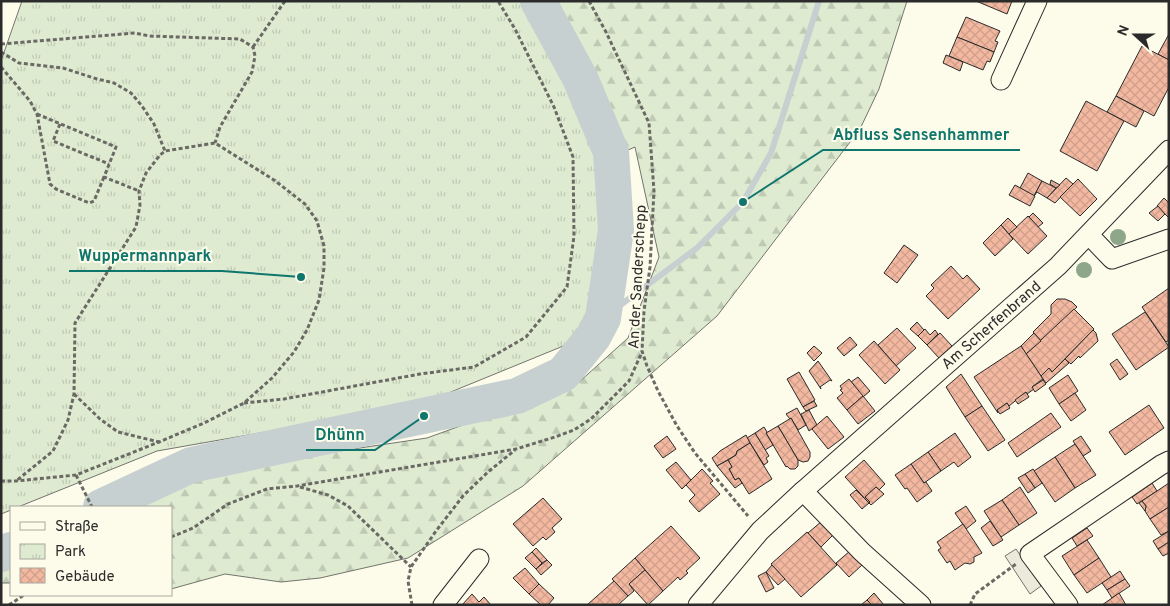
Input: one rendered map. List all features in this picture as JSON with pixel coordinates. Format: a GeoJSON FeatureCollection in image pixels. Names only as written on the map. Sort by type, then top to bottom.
{"type":"FeatureCollection","features":[{"type":"Feature","properties":{"kind":"street"},"geometry":{"type":"LineString","coordinates":[[1001,80],[1037,1]]}},
{"type":"Feature","properties":{"kind":"street","name":"Am Scherfenbrand"},"geometry":{"type":"LineString","coordinates":[[698,605],[760,531],[1058,266],[1169,150]]}},
{"type":"Feature","properties":{"kind":"street"},"geometry":{"type":"LineString","coordinates":[[1089,235],[1112,258],[1169,239]]}},
{"type":"Feature","properties":{"kind":"street"},"geometry":{"type":"LineString","coordinates":[[1068,605],[1030,554],[1161,464],[1169,461]]}},
{"type":"Feature","properties":{"kind":"street"},"geometry":{"type":"LineString","coordinates":[[803,491],[862,552],[921,605]]}},
{"type":"Feature","properties":{"kind":"street"},"geometry":{"type":"LineString","coordinates":[[443,605],[478,559]]}},
{"type":"Feature","properties":{"kind":"path"},"geometry":{"type":"LineString","coordinates":[[253,47],[285,1]]}},
{"type":"Feature","properties":{"kind":"path"},"geometry":{"type":"LineString","coordinates":[[244,403],[284,400],[420,374],[474,367],[526,337],[567,287],[574,236],[573,157],[554,107],[515,29],[498,1]]}},
{"type":"Feature","properties":{"kind":"path","name":"An der Sanderschepp"},"geometry":{"type":"LineString","coordinates":[[589,1],[606,32],[649,123],[654,191],[650,268],[644,311],[642,351],[658,391],[677,426],[695,453],[760,531]]}},
{"type":"Feature","properties":{"kind":"path"},"geometry":{"type":"LineString","coordinates":[[1,44],[135,33],[149,36],[240,39],[253,47],[255,56],[252,72],[220,127],[215,143]]}},
{"type":"Feature","properties":{"kind":"path"},"geometry":{"type":"LineString","coordinates":[[1,52],[18,62],[63,68],[97,80],[114,83],[131,93],[154,124],[165,151]]}},
{"type":"Feature","properties":{"kind":"path"},"geometry":{"type":"LineString","coordinates":[[1,67],[30,100],[37,114],[50,184],[56,189],[88,202],[94,201],[116,147],[37,114]]}},
{"type":"Feature","properties":{"kind":"path"},"geometry":{"type":"LineString","coordinates":[[60,124],[53,141],[109,164]]}},
{"type":"Feature","properties":{"kind":"path"},"geometry":{"type":"LineString","coordinates":[[1,481],[16,482],[76,475],[204,423],[244,403],[272,378],[294,352],[319,300],[324,268],[324,246],[317,221],[305,204],[274,180],[215,143],[165,151],[160,155],[146,173],[139,191],[140,205],[136,227],[75,324],[74,394],[68,420],[53,451],[16,482]]}},
{"type":"Feature","properties":{"kind":"path"},"geometry":{"type":"LineString","coordinates":[[104,176],[139,191]]}},
{"type":"Feature","properties":{"kind":"path"},"geometry":{"type":"LineString","coordinates":[[172,536],[193,528],[228,504],[267,489],[297,486],[516,449],[574,430],[592,418],[629,381],[642,351]]}},
{"type":"Feature","properties":{"kind":"path"},"geometry":{"type":"LineString","coordinates":[[74,394],[100,420],[118,432],[160,442]]}},
{"type":"Feature","properties":{"kind":"path"},"geometry":{"type":"LineString","coordinates":[[412,605],[408,580],[411,566],[464,496],[488,472],[516,449]]}},
{"type":"Feature","properties":{"kind":"path"},"geometry":{"type":"LineString","coordinates":[[76,475],[91,506]]}},
{"type":"Feature","properties":{"kind":"path"},"geometry":{"type":"LineString","coordinates":[[297,486],[328,495],[348,506],[411,566]]}},
{"type":"Feature","properties":{"kind":"path"},"geometry":{"type":"LineString","coordinates":[[970,605],[975,594],[1030,554]]}},
{"type":"Feature","properties":{"kind":"path"},"geometry":{"type":"LineString","coordinates":[[9,605],[22,596]]}},
{"type":"Feature","properties":{"kind":"green space"},"geometry":{"type":"Polygon","coordinates":[[[22,1],[536,1],[582,93],[622,215],[578,340],[419,405],[157,451],[20,506],[10,506],[10,510],[1,514],[2,58],[22,1]]]}},
{"type":"Feature","properties":{"kind":"green space"},"geometry":{"type":"Polygon","coordinates":[[[555,1],[907,1],[879,89],[860,129],[717,316],[523,486],[408,558],[320,578],[281,582],[225,574],[172,589],[172,506],[98,506],[152,483],[245,465],[427,438],[578,383],[628,338],[659,257],[635,147],[621,153],[555,1]]]}},
{"type":"Feature","properties":{"kind":"green space"},"geometry":{"type":"Polygon","coordinates":[[[10,550],[10,583],[1,583],[1,554],[10,550]]]}},
{"type":"Feature","properties":{"kind":"shaded area"},"geometry":{"type":"Polygon","coordinates":[[[1016,549],[1041,586],[1030,594],[1005,556],[1016,549]]]}},
{"type":"Feature","properties":{"kind":"building"},"geometry":{"type":"Polygon","coordinates":[[[976,1],[1012,1],[1007,14],[976,1]]]}},
{"type":"Feature","properties":{"kind":"building"},"geometry":{"type":"Polygon","coordinates":[[[966,17],[1000,31],[995,41],[998,42],[994,52],[957,37],[966,17]]]}},
{"type":"Feature","properties":{"kind":"building"},"geometry":{"type":"Polygon","coordinates":[[[1169,34],[1169,60],[1158,54],[1169,34]]]}},
{"type":"Feature","properties":{"kind":"building"},"geometry":{"type":"Polygon","coordinates":[[[957,37],[994,52],[990,62],[987,61],[983,70],[949,56],[957,37]]]}},
{"type":"Feature","properties":{"kind":"building"},"geometry":{"type":"Polygon","coordinates":[[[1142,46],[1169,60],[1169,87],[1154,116],[1116,96],[1142,46]]]}},
{"type":"Feature","properties":{"kind":"building"},"geometry":{"type":"Polygon","coordinates":[[[946,55],[963,62],[960,71],[943,63],[946,55]]]}},
{"type":"Feature","properties":{"kind":"building"},"geometry":{"type":"Polygon","coordinates":[[[1116,96],[1144,111],[1136,127],[1107,112],[1116,96]]]}},
{"type":"Feature","properties":{"kind":"building"},"geometry":{"type":"Polygon","coordinates":[[[1086,101],[1124,121],[1097,171],[1060,151],[1086,101]]]}},
{"type":"Feature","properties":{"kind":"building"},"geometry":{"type":"Polygon","coordinates":[[[1028,173],[1042,181],[1034,196],[1020,188],[1028,173]]]}},
{"type":"Feature","properties":{"kind":"building"},"geometry":{"type":"Polygon","coordinates":[[[1066,178],[1073,184],[1055,203],[1047,198],[1066,178]]]}},
{"type":"Feature","properties":{"kind":"building"},"geometry":{"type":"Polygon","coordinates":[[[1078,179],[1097,199],[1080,216],[1060,197],[1078,179]]]}},
{"type":"Feature","properties":{"kind":"building"},"geometry":{"type":"Polygon","coordinates":[[[1051,180],[1060,185],[1056,188],[1050,184],[1051,180]]]}},
{"type":"Feature","properties":{"kind":"building"},"geometry":{"type":"Polygon","coordinates":[[[1042,181],[1056,188],[1047,198],[1037,192],[1034,196],[1042,181]]]}},
{"type":"Feature","properties":{"kind":"building"},"geometry":{"type":"Polygon","coordinates":[[[1015,185],[1035,196],[1030,206],[1009,195],[1015,185]]]}},
{"type":"Feature","properties":{"kind":"building"},"geometry":{"type":"Polygon","coordinates":[[[1164,198],[1169,203],[1169,218],[1157,206],[1164,198]]]}},
{"type":"Feature","properties":{"kind":"building"},"geometry":{"type":"Polygon","coordinates":[[[1158,206],[1165,214],[1158,221],[1149,213],[1158,206]]]}},
{"type":"Feature","properties":{"kind":"building"},"geometry":{"type":"Polygon","coordinates":[[[1033,213],[1043,223],[1038,227],[1029,217],[1033,213]]]}},
{"type":"Feature","properties":{"kind":"building"},"geometry":{"type":"Polygon","coordinates":[[[1028,216],[1047,236],[1028,254],[1009,234],[1028,216]]]}},
{"type":"Feature","properties":{"kind":"building"},"geometry":{"type":"Polygon","coordinates":[[[1008,218],[1017,227],[1009,234],[1001,225],[1008,218]]]}},
{"type":"Feature","properties":{"kind":"building"},"geometry":{"type":"Polygon","coordinates":[[[1001,225],[1013,239],[995,256],[983,243],[1001,225]]]}},
{"type":"Feature","properties":{"kind":"building"},"geometry":{"type":"Polygon","coordinates":[[[904,245],[918,255],[897,283],[884,273],[904,245]]]}},
{"type":"Feature","properties":{"kind":"building"},"geometry":{"type":"Polygon","coordinates":[[[951,266],[963,279],[967,275],[980,289],[948,319],[926,296],[934,288],[931,285],[951,266]]]}},
{"type":"Feature","properties":{"kind":"building"},"geometry":{"type":"Polygon","coordinates":[[[1169,288],[1169,340],[1166,342],[1142,307],[1169,288]]]}},
{"type":"Feature","properties":{"kind":"building"},"geometry":{"type":"Polygon","coordinates":[[[1057,299],[1065,299],[1077,307],[1041,341],[1033,332],[1051,314],[1051,305],[1057,299]]]}},
{"type":"Feature","properties":{"kind":"building"},"geometry":{"type":"Polygon","coordinates":[[[1074,309],[1094,329],[1052,372],[1049,368],[1041,376],[1026,354],[1074,309]]]}},
{"type":"Feature","properties":{"kind":"building"},"geometry":{"type":"Polygon","coordinates":[[[1145,312],[1169,347],[1136,370],[1112,334],[1145,312]]]}},
{"type":"Feature","properties":{"kind":"building"},"geometry":{"type":"Polygon","coordinates":[[[917,322],[924,330],[918,336],[910,329],[917,322]]]}},
{"type":"Feature","properties":{"kind":"building"},"geometry":{"type":"Polygon","coordinates":[[[897,328],[916,348],[896,366],[878,345],[897,328]]]}},
{"type":"Feature","properties":{"kind":"building"},"geometry":{"type":"Polygon","coordinates":[[[925,329],[930,335],[935,330],[938,334],[927,345],[918,336],[925,329]]]}},
{"type":"Feature","properties":{"kind":"building"},"geometry":{"type":"Polygon","coordinates":[[[1093,330],[1098,341],[1071,364],[1065,359],[1093,330]]]}},
{"type":"Feature","properties":{"kind":"building"},"geometry":{"type":"Polygon","coordinates":[[[940,333],[952,346],[939,358],[927,345],[940,333]]]}},
{"type":"Feature","properties":{"kind":"building"},"geometry":{"type":"Polygon","coordinates":[[[1034,333],[1041,341],[1026,354],[1021,346],[1034,333]]]}},
{"type":"Feature","properties":{"kind":"building"},"geometry":{"type":"Polygon","coordinates":[[[850,337],[857,345],[844,356],[837,348],[850,337]]]}},
{"type":"Feature","properties":{"kind":"building"},"geometry":{"type":"Polygon","coordinates":[[[874,341],[900,370],[885,384],[859,355],[874,341]]]}},
{"type":"Feature","properties":{"kind":"building"},"geometry":{"type":"Polygon","coordinates":[[[814,346],[822,353],[814,361],[807,353],[814,346]]]}},
{"type":"Feature","properties":{"kind":"building"},"geometry":{"type":"Polygon","coordinates":[[[1021,346],[1043,379],[1032,387],[1034,389],[1027,394],[1026,392],[1009,406],[1007,403],[997,410],[998,413],[974,377],[1021,346]]]}},
{"type":"Feature","properties":{"kind":"building"},"geometry":{"type":"Polygon","coordinates":[[[1065,359],[1069,363],[1046,383],[1041,376],[1049,368],[1052,372],[1065,359]]]}},
{"type":"Feature","properties":{"kind":"building"},"geometry":{"type":"Polygon","coordinates":[[[1117,359],[1128,374],[1120,380],[1110,364],[1117,359]]]}},
{"type":"Feature","properties":{"kind":"building"},"geometry":{"type":"Polygon","coordinates":[[[818,361],[832,381],[830,380],[820,387],[821,389],[809,371],[818,361]]]}},
{"type":"Feature","properties":{"kind":"building"},"geometry":{"type":"Polygon","coordinates":[[[799,372],[815,400],[803,407],[787,379],[799,372]]]}},
{"type":"Feature","properties":{"kind":"building"},"geometry":{"type":"Polygon","coordinates":[[[961,374],[982,406],[965,417],[946,387],[961,374]]]}},
{"type":"Feature","properties":{"kind":"building"},"geometry":{"type":"Polygon","coordinates":[[[1068,375],[1078,391],[1059,404],[1049,388],[1068,375]]]}},
{"type":"Feature","properties":{"kind":"building"},"geometry":{"type":"Polygon","coordinates":[[[858,377],[870,391],[863,397],[851,382],[858,377]]]}},
{"type":"Feature","properties":{"kind":"building"},"geometry":{"type":"Polygon","coordinates":[[[849,379],[863,396],[847,410],[837,398],[843,393],[840,390],[842,389],[840,386],[849,379]]]}},
{"type":"Feature","properties":{"kind":"building"},"geometry":{"type":"Polygon","coordinates":[[[1043,380],[1046,384],[1035,392],[1032,387],[1043,380]]]}},
{"type":"Feature","properties":{"kind":"building"},"geometry":{"type":"Polygon","coordinates":[[[1026,392],[1029,397],[1018,404],[1015,400],[1026,392]]]}},
{"type":"Feature","properties":{"kind":"building"},"geometry":{"type":"Polygon","coordinates":[[[1075,393],[1086,410],[1071,421],[1059,404],[1075,393]]]}},
{"type":"Feature","properties":{"kind":"building"},"geometry":{"type":"Polygon","coordinates":[[[863,396],[875,411],[858,424],[847,410],[863,396]]]}},
{"type":"Feature","properties":{"kind":"building"},"geometry":{"type":"Polygon","coordinates":[[[814,401],[817,406],[806,411],[803,407],[814,401]]]}},
{"type":"Feature","properties":{"kind":"building"},"geometry":{"type":"Polygon","coordinates":[[[1007,403],[1010,408],[1000,414],[997,410],[1007,403]]]}},
{"type":"Feature","properties":{"kind":"building"},"geometry":{"type":"Polygon","coordinates":[[[1149,405],[1164,428],[1125,455],[1109,432],[1149,405]]]}},
{"type":"Feature","properties":{"kind":"building"},"geometry":{"type":"Polygon","coordinates":[[[982,406],[1005,440],[988,451],[965,417],[982,406]]]}},
{"type":"Feature","properties":{"kind":"building"},"geometry":{"type":"Polygon","coordinates":[[[797,408],[806,425],[798,430],[791,418],[786,414],[797,408]]]}},
{"type":"Feature","properties":{"kind":"building"},"geometry":{"type":"Polygon","coordinates":[[[809,410],[817,425],[809,431],[801,414],[809,410]]]}},
{"type":"Feature","properties":{"kind":"building"},"geometry":{"type":"Polygon","coordinates":[[[1051,413],[1061,427],[1017,457],[1008,443],[1051,413]]]}},
{"type":"Feature","properties":{"kind":"building"},"geometry":{"type":"Polygon","coordinates":[[[827,416],[844,437],[828,449],[812,429],[827,416]]]}},
{"type":"Feature","properties":{"kind":"building"},"geometry":{"type":"Polygon","coordinates":[[[791,418],[810,452],[808,461],[798,460],[778,426],[791,418]]]}},
{"type":"Feature","properties":{"kind":"building"},"geometry":{"type":"Polygon","coordinates":[[[778,426],[798,460],[798,466],[795,469],[786,467],[766,433],[778,426]]]}},
{"type":"Feature","properties":{"kind":"building"},"geometry":{"type":"Polygon","coordinates":[[[764,427],[773,445],[765,450],[755,433],[764,427]]]}},
{"type":"Feature","properties":{"kind":"building"},"geometry":{"type":"Polygon","coordinates":[[[755,433],[769,456],[766,458],[768,462],[764,465],[747,438],[755,433]]]}},
{"type":"Feature","properties":{"kind":"building"},"geometry":{"type":"Polygon","coordinates":[[[955,433],[971,457],[958,467],[954,462],[941,471],[928,452],[955,433]]]}},
{"type":"Feature","properties":{"kind":"building"},"geometry":{"type":"Polygon","coordinates":[[[746,435],[750,443],[737,451],[736,455],[717,466],[712,458],[746,435]]]}},
{"type":"Feature","properties":{"kind":"building"},"geometry":{"type":"Polygon","coordinates":[[[667,436],[676,449],[663,458],[654,446],[667,436]]]}},
{"type":"Feature","properties":{"kind":"building"},"geometry":{"type":"Polygon","coordinates":[[[1081,436],[1091,451],[1083,456],[1073,441],[1081,436]]]}},
{"type":"Feature","properties":{"kind":"building"},"geometry":{"type":"Polygon","coordinates":[[[750,443],[772,479],[749,494],[739,478],[735,480],[729,469],[732,467],[728,460],[736,455],[737,451],[750,443]]]}},
{"type":"Feature","properties":{"kind":"building"},"geometry":{"type":"Polygon","coordinates":[[[1075,444],[1096,475],[1075,488],[1055,457],[1075,444]]]}},
{"type":"Feature","properties":{"kind":"building"},"geometry":{"type":"Polygon","coordinates":[[[928,452],[941,471],[924,483],[911,464],[928,452]]]}},
{"type":"Feature","properties":{"kind":"building"},"geometry":{"type":"Polygon","coordinates":[[[1055,457],[1075,488],[1055,502],[1034,471],[1055,457]]]}},
{"type":"Feature","properties":{"kind":"building"},"geometry":{"type":"Polygon","coordinates":[[[728,460],[732,467],[729,469],[735,480],[739,478],[742,483],[735,488],[717,466],[728,460]]]}},
{"type":"Feature","properties":{"kind":"building"},"geometry":{"type":"Polygon","coordinates":[[[864,460],[885,484],[879,490],[876,487],[865,497],[869,503],[845,477],[864,460]]]}},
{"type":"Feature","properties":{"kind":"building"},"geometry":{"type":"Polygon","coordinates":[[[676,462],[691,480],[682,489],[666,470],[676,462]]]}},
{"type":"Feature","properties":{"kind":"building"},"geometry":{"type":"Polygon","coordinates":[[[911,464],[932,491],[917,502],[895,475],[911,464]]]}},
{"type":"Feature","properties":{"kind":"building"},"geometry":{"type":"Polygon","coordinates":[[[702,469],[713,481],[710,483],[720,494],[699,512],[689,501],[695,495],[686,485],[702,469]]]}},
{"type":"Feature","properties":{"kind":"building"},"geometry":{"type":"Polygon","coordinates":[[[1033,469],[1042,483],[1035,488],[1025,474],[1033,469]]]}},
{"type":"Feature","properties":{"kind":"building"},"geometry":{"type":"Polygon","coordinates":[[[1025,474],[1035,488],[1028,493],[1018,478],[1025,474]]]}},
{"type":"Feature","properties":{"kind":"building"},"geometry":{"type":"Polygon","coordinates":[[[1152,483],[1157,491],[1137,504],[1132,497],[1152,483]]]}},
{"type":"Feature","properties":{"kind":"building"},"geometry":{"type":"Polygon","coordinates":[[[1169,483],[1169,507],[1150,519],[1145,511],[1146,506],[1142,501],[1169,483]]]}},
{"type":"Feature","properties":{"kind":"building"},"geometry":{"type":"Polygon","coordinates":[[[876,487],[884,494],[871,505],[865,497],[876,487]]]}},
{"type":"Feature","properties":{"kind":"building"},"geometry":{"type":"Polygon","coordinates":[[[1020,487],[1037,513],[1019,525],[1002,500],[1020,487]]]}},
{"type":"Feature","properties":{"kind":"building"},"geometry":{"type":"Polygon","coordinates":[[[856,490],[869,503],[862,509],[850,495],[856,490]]]}},
{"type":"Feature","properties":{"kind":"building"},"geometry":{"type":"Polygon","coordinates":[[[543,498],[562,519],[552,528],[555,532],[546,540],[543,537],[533,546],[513,524],[543,498]]]}},
{"type":"Feature","properties":{"kind":"building"},"geometry":{"type":"Polygon","coordinates":[[[1002,500],[1019,525],[1001,537],[984,511],[1002,500]]]}},
{"type":"Feature","properties":{"kind":"building"},"geometry":{"type":"Polygon","coordinates":[[[1142,501],[1146,506],[1145,511],[1139,503],[1142,501]]]}},
{"type":"Feature","properties":{"kind":"building"},"geometry":{"type":"Polygon","coordinates":[[[966,506],[976,521],[966,529],[955,513],[966,506]]]}},
{"type":"Feature","properties":{"kind":"building"},"geometry":{"type":"Polygon","coordinates":[[[1169,507],[1169,531],[1161,535],[1150,519],[1169,507]]]}},
{"type":"Feature","properties":{"kind":"building"},"geometry":{"type":"Polygon","coordinates":[[[822,521],[834,534],[821,547],[808,533],[822,521]]]}},
{"type":"Feature","properties":{"kind":"building"},"geometry":{"type":"Polygon","coordinates":[[[990,521],[1003,540],[993,546],[981,528],[990,521]]]}},
{"type":"Feature","properties":{"kind":"building"},"geometry":{"type":"Polygon","coordinates":[[[963,524],[982,553],[974,557],[974,562],[970,564],[965,563],[955,570],[950,561],[947,563],[938,550],[941,548],[937,542],[963,524]]]}},
{"type":"Feature","properties":{"kind":"building"},"geometry":{"type":"Polygon","coordinates":[[[671,526],[700,558],[686,571],[688,573],[680,580],[678,577],[663,591],[635,558],[671,526]]]}},
{"type":"Feature","properties":{"kind":"building"},"geometry":{"type":"Polygon","coordinates":[[[1087,528],[1093,536],[1077,546],[1072,538],[1087,528]]]}},
{"type":"Feature","properties":{"kind":"building"},"geometry":{"type":"Polygon","coordinates":[[[1169,531],[1169,542],[1158,549],[1153,541],[1169,531]]]}},
{"type":"Feature","properties":{"kind":"building"},"geometry":{"type":"Polygon","coordinates":[[[807,532],[837,565],[801,597],[771,564],[807,532]]]}},
{"type":"Feature","properties":{"kind":"building"},"geometry":{"type":"Polygon","coordinates":[[[1087,540],[1099,558],[1074,575],[1062,556],[1087,540]]]}},
{"type":"Feature","properties":{"kind":"building"},"geometry":{"type":"Polygon","coordinates":[[[1169,542],[1169,553],[1163,556],[1158,549],[1169,542]]]}},
{"type":"Feature","properties":{"kind":"building"},"geometry":{"type":"Polygon","coordinates":[[[536,548],[547,560],[542,563],[532,552],[536,548]]]}},
{"type":"Feature","properties":{"kind":"building"},"geometry":{"type":"Polygon","coordinates":[[[850,551],[862,565],[849,577],[836,563],[850,551]]]}},
{"type":"Feature","properties":{"kind":"building"},"geometry":{"type":"Polygon","coordinates":[[[532,552],[542,563],[536,569],[525,558],[532,552]]]}},
{"type":"Feature","properties":{"kind":"building"},"geometry":{"type":"Polygon","coordinates":[[[635,558],[645,570],[629,584],[634,591],[628,596],[612,579],[635,558]]]}},
{"type":"Feature","properties":{"kind":"building"},"geometry":{"type":"Polygon","coordinates":[[[1099,558],[1111,577],[1087,593],[1074,575],[1099,558]]]}},
{"type":"Feature","properties":{"kind":"building"},"geometry":{"type":"Polygon","coordinates":[[[547,560],[552,565],[541,575],[536,569],[547,560]]]}},
{"type":"Feature","properties":{"kind":"building"},"geometry":{"type":"Polygon","coordinates":[[[772,565],[785,579],[778,585],[766,572],[772,565]]]}},
{"type":"Feature","properties":{"kind":"building"},"geometry":{"type":"Polygon","coordinates":[[[525,568],[539,584],[529,594],[513,578],[525,568]]]}},
{"type":"Feature","properties":{"kind":"building"},"geometry":{"type":"Polygon","coordinates":[[[645,570],[663,591],[648,605],[629,584],[645,570]]]}},
{"type":"Feature","properties":{"kind":"building"},"geometry":{"type":"Polygon","coordinates":[[[1120,571],[1125,579],[1107,590],[1102,583],[1120,571]]]}},
{"type":"Feature","properties":{"kind":"building"},"geometry":{"type":"Polygon","coordinates":[[[766,572],[774,588],[766,592],[758,576],[766,572]]]}},
{"type":"Feature","properties":{"kind":"building"},"geometry":{"type":"Polygon","coordinates":[[[1125,579],[1130,586],[1112,598],[1107,590],[1125,579]]]}},
{"type":"Feature","properties":{"kind":"building"},"geometry":{"type":"Polygon","coordinates":[[[614,581],[628,596],[618,605],[587,605],[614,581]]]}},
{"type":"Feature","properties":{"kind":"building"},"geometry":{"type":"Polygon","coordinates":[[[539,584],[554,598],[548,605],[541,605],[529,594],[539,584]]]}},
{"type":"Feature","properties":{"kind":"building"},"geometry":{"type":"Polygon","coordinates":[[[874,593],[884,605],[872,605],[867,600],[874,593]]]}},
{"type":"Feature","properties":{"kind":"building"},"geometry":{"type":"Polygon","coordinates":[[[1119,593],[1126,605],[1102,605],[1112,598],[1119,593]]]}},
{"type":"Feature","properties":{"kind":"building"},"geometry":{"type":"Polygon","coordinates":[[[472,594],[479,602],[484,597],[491,605],[462,605],[472,594]]]}},
{"type":"Feature","properties":{"kind":"building"},"geometry":{"type":"Polygon","coordinates":[[[867,600],[872,605],[861,605],[867,600]]]}},
{"type":"Feature","properties":{"kind":"waterway"},"geometry":{"type":"LineString","coordinates":[[103,506],[191,465],[517,396],[563,374],[593,337],[603,318],[616,230],[611,152],[580,78],[538,1]]}},
{"type":"Feature","properties":{"kind":"waterway"},"geometry":{"type":"LineString","coordinates":[[603,318],[697,248],[743,202],[771,153],[819,1]]}},
{"type":"Feature","properties":{"kind":"waterway"},"geometry":{"type":"LineString","coordinates":[[1,554],[10,550]]}},
{"type":"Feature","properties":{"kind":"place","name":"Abfluss Sensenhammer"},"geometry":{"type":"Point","coordinates":[743,202]}},
{"type":"Feature","properties":{"kind":"place","name":"Wuppermannpark"},"geometry":{"type":"Point","coordinates":[301,277]}},
{"type":"Feature","properties":{"kind":"place","name":"Dhünn"},"geometry":{"type":"Point","coordinates":[424,416]}}]}
